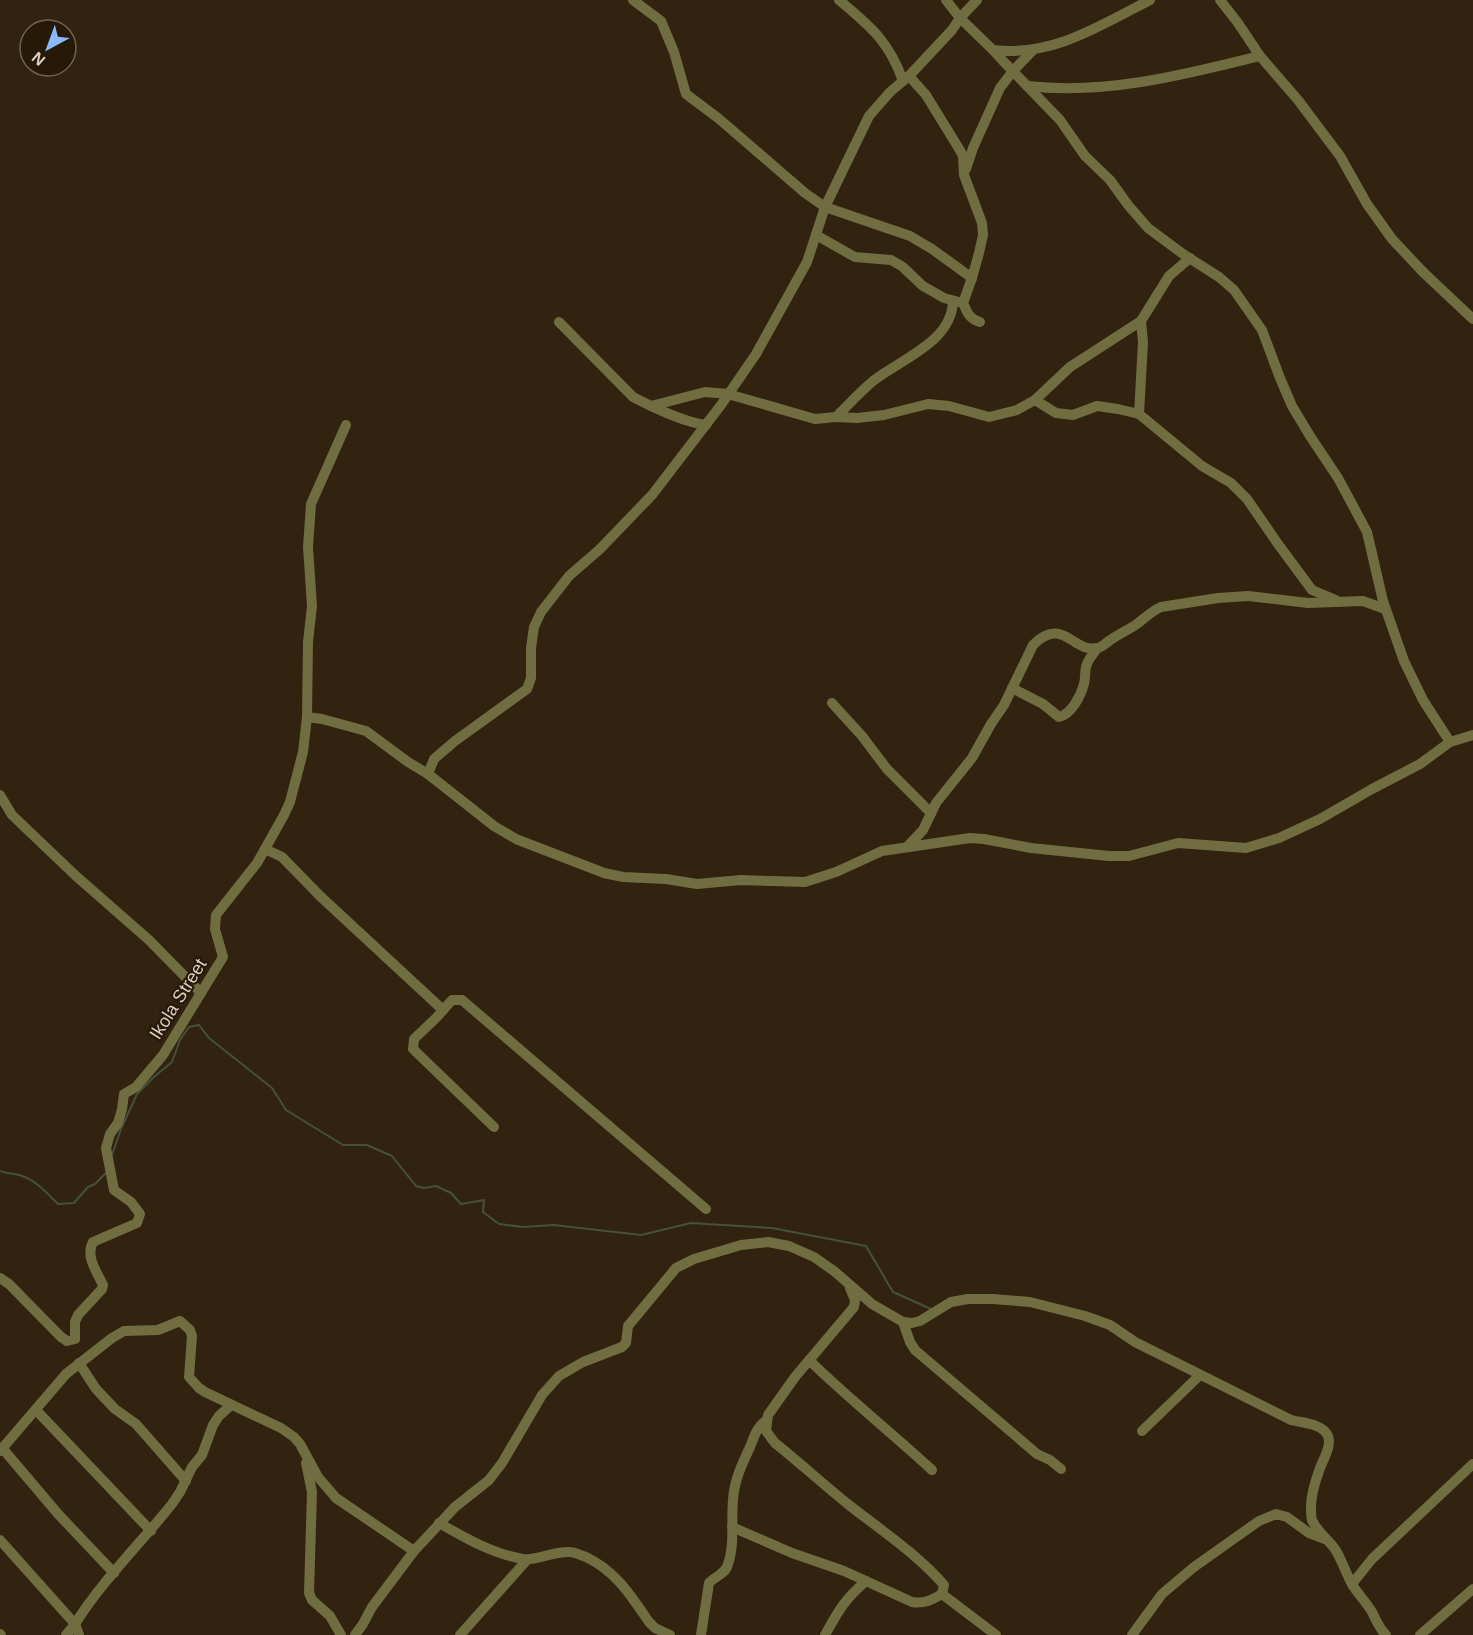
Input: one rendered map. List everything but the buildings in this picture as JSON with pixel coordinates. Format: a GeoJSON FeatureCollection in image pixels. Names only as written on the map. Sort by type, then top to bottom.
{"type":"FeatureCollection","features":[{"type":"Feature","properties":{"kind":"street"},"geometry":{"type":"LineString","coordinates":[[633,0],[661,21],[674,52],[686,94],[718,118],[805,193],[825,207],[910,236],[933,249],[972,278]]}},
{"type":"Feature","properties":{"kind":"street"},"geometry":{"type":"LineString","coordinates":[[836,417],[873,381],[934,340],[947,324],[952,310],[972,278],[983,235],[982,223],[964,175],[961,152],[926,95],[906,78],[884,42],[839,0]]}},
{"type":"Feature","properties":{"kind":"street"},"geometry":{"type":"LineString","coordinates":[[946,0],[960,18],[1060,120],[1085,156],[1110,180],[1148,228],[1234,290],[1262,330],[1292,406],[1338,478],[1367,532],[1385,609],[1410,674],[1423,700],[1450,742]]}},
{"type":"Feature","properties":{"kind":"street"},"geometry":{"type":"LineString","coordinates":[[428,774],[434,759],[527,688],[531,678],[534,627],[541,612],[569,576],[600,549],[652,495],[706,425],[756,354],[807,262],[825,207],[869,116],[956,26],[960,18],[977,0]]}},
{"type":"Feature","properties":{"kind":"street"},"geometry":{"type":"LineString","coordinates":[[993,50],[1033,50],[1073,40],[1150,0]]}},
{"type":"Feature","properties":{"kind":"street"},"geometry":{"type":"LineString","coordinates":[[1220,0],[1260,56],[1298,100],[1340,156],[1367,204],[1392,239],[1473,319]]}},
{"type":"Feature","properties":{"kind":"street"},"geometry":{"type":"LineString","coordinates":[[964,175],[973,148],[1000,88],[1012,71],[1033,50]]}},
{"type":"Feature","properties":{"kind":"street"},"geometry":{"type":"LineString","coordinates":[[1028,86],[1071,88],[1136,83],[1184,75],[1260,56]]}},
{"type":"Feature","properties":{"kind":"street"},"geometry":{"type":"LineString","coordinates":[[816,235],[855,257],[891,260],[903,267],[923,286],[958,302],[968,316],[980,322]]}},
{"type":"Feature","properties":{"kind":"street"},"geometry":{"type":"LineString","coordinates":[[651,406],[705,392],[728,394],[815,419],[884,415],[928,404],[949,406],[989,417],[1017,410],[1035,400],[1070,367],[1141,321],[1169,276],[1190,258]]}},
{"type":"Feature","properties":{"kind":"street"},"geometry":{"type":"LineString","coordinates":[[1139,414],[1143,342],[1141,321]]}},
{"type":"Feature","properties":{"kind":"street"},"geometry":{"type":"LineString","coordinates":[[559,322],[633,397],[683,420],[706,425]]}},
{"type":"Feature","properties":{"kind":"street"},"geometry":{"type":"LineString","coordinates":[[1035,400],[1056,413],[1072,415],[1097,406],[1139,414],[1202,466],[1231,483],[1247,499],[1312,590],[1341,602]]}},
{"type":"Feature","properties":{"kind":"street","name":"Ikola Street"},"geometry":{"type":"LineString","coordinates":[[0,1278],[9,1284],[61,1337],[67,1341],[75,1339],[75,1322],[78,1315],[103,1285],[91,1261],[90,1247],[93,1242],[137,1222],[140,1214],[131,1202],[114,1190],[106,1148],[110,1134],[118,1123],[124,1094],[136,1087],[164,1055],[224,957],[215,929],[216,915],[257,863],[290,802],[303,752],[307,717],[308,642],[312,606],[308,547],[311,504],[345,425]]}},
{"type":"Feature","properties":{"kind":"street"},"geometry":{"type":"LineString","coordinates":[[1012,688],[1043,704],[1059,717],[1064,716],[1081,693],[1088,661],[1097,648],[1161,608],[1218,598],[1248,596],[1308,603],[1363,601],[1385,609]]}},
{"type":"Feature","properties":{"kind":"street"},"geometry":{"type":"LineString","coordinates":[[907,847],[922,830],[936,803],[972,758],[1004,705],[1033,645],[1040,638],[1053,633],[1064,635],[1087,647],[1097,648]]}},
{"type":"Feature","properties":{"kind":"street"},"geometry":{"type":"LineString","coordinates":[[832,703],[862,736],[887,769],[931,813]]}},
{"type":"Feature","properties":{"kind":"street"},"geometry":{"type":"LineString","coordinates":[[307,717],[366,730],[428,774],[494,826],[516,839],[604,873],[697,884],[741,880],[805,882],[836,872],[882,851],[970,838],[1031,848],[1109,856],[1130,856],[1178,843],[1246,848],[1280,838],[1331,814],[1420,764],[1450,742],[1473,735]]}},
{"type":"Feature","properties":{"kind":"street"},"geometry":{"type":"LineString","coordinates":[[0,795],[12,815],[76,876],[149,940],[201,993]]}},
{"type":"Feature","properties":{"kind":"street"},"geometry":{"type":"LineString","coordinates":[[265,849],[282,857],[320,896],[443,1010]]}},
{"type":"Feature","properties":{"kind":"street"},"geometry":{"type":"LineString","coordinates":[[494,1127],[413,1049],[414,1039],[452,1000],[462,1000],[706,1209]]}},
{"type":"Feature","properties":{"kind":"street"},"geometry":{"type":"LineString","coordinates":[[355,1635],[372,1607],[414,1551],[455,1507],[489,1480],[502,1463],[542,1395],[559,1376],[583,1362],[627,1343],[628,1326],[676,1268],[694,1259],[741,1245],[768,1242],[789,1246],[814,1257],[872,1304],[903,1322],[920,1321],[951,1302],[968,1299],[1030,1302],[1110,1325],[1135,1342],[1291,1420],[1315,1425],[1328,1436],[1327,1449],[1318,1471],[1311,1506],[1312,1519],[1318,1530],[1328,1540],[1352,1584],[1386,1635]]}},
{"type":"Feature","properties":{"kind":"street"},"geometry":{"type":"LineString","coordinates":[[848,1285],[855,1300],[854,1307],[795,1377],[768,1414],[766,1431],[775,1443],[898,1542],[936,1576],[944,1585],[942,1594]]}},
{"type":"Feature","properties":{"kind":"street"},"geometry":{"type":"LineString","coordinates":[[114,1573],[1,1450],[66,1374],[112,1338],[124,1331],[158,1330],[180,1321],[190,1330],[192,1336],[189,1377],[199,1388],[281,1428],[300,1444],[318,1477],[336,1497],[414,1551]]}},
{"type":"Feature","properties":{"kind":"street"},"geometry":{"type":"LineString","coordinates":[[903,1322],[915,1350],[1037,1454],[1050,1460],[1061,1469]]}},
{"type":"Feature","properties":{"kind":"street"},"geometry":{"type":"LineString","coordinates":[[809,1360],[932,1470]]}},
{"type":"Feature","properties":{"kind":"street"},"geometry":{"type":"LineString","coordinates":[[79,1363],[96,1389],[115,1409],[136,1424],[186,1481]]}},
{"type":"Feature","properties":{"kind":"street"},"geometry":{"type":"LineString","coordinates":[[1142,1431],[1200,1375]]}},
{"type":"Feature","properties":{"kind":"street"},"geometry":{"type":"LineString","coordinates":[[66,1635],[172,1504],[192,1467],[202,1455],[213,1425],[231,1405]]}},
{"type":"Feature","properties":{"kind":"street"},"geometry":{"type":"LineString","coordinates":[[36,1410],[151,1531]]}},
{"type":"Feature","properties":{"kind":"street"},"geometry":{"type":"LineString","coordinates":[[701,1635],[709,1583],[714,1577],[723,1573],[728,1564],[732,1544],[735,1483],[758,1428],[766,1420]]}},
{"type":"Feature","properties":{"kind":"street"},"geometry":{"type":"LineString","coordinates":[[305,1454],[312,1491],[309,1593],[312,1600],[336,1623],[341,1635]]}},
{"type":"Feature","properties":{"kind":"street"},"geometry":{"type":"LineString","coordinates":[[1352,1584],[1372,1559],[1473,1464]]}},
{"type":"Feature","properties":{"kind":"street"},"geometry":{"type":"LineString","coordinates":[[1132,1635],[1162,1594],[1194,1567],[1259,1521],[1276,1514],[1287,1517],[1309,1533],[1328,1540]]}},
{"type":"Feature","properties":{"kind":"street"},"geometry":{"type":"LineString","coordinates":[[439,1523],[488,1549],[526,1560],[560,1552],[571,1552],[602,1565],[615,1576],[649,1622],[655,1628],[670,1635]]}},
{"type":"Feature","properties":{"kind":"street"},"geometry":{"type":"LineString","coordinates":[[732,1527],[757,1539],[844,1571],[912,1602],[928,1601],[942,1594]]}},
{"type":"Feature","properties":{"kind":"street"},"geometry":{"type":"LineString","coordinates":[[0,1540],[75,1624],[79,1635]]}},
{"type":"Feature","properties":{"kind":"street"},"geometry":{"type":"LineString","coordinates":[[460,1635],[526,1560]]}},
{"type":"Feature","properties":{"kind":"street"},"geometry":{"type":"LineString","coordinates":[[825,1635],[849,1595],[866,1581]]}},
{"type":"Feature","properties":{"kind":"street"},"geometry":{"type":"LineString","coordinates":[[1420,1635],[1473,1589]]}},
{"type":"Feature","properties":{"kind":"street"},"geometry":{"type":"LineString","coordinates":[[942,1594],[996,1635]]}},
{"type":"Feature","properties":{"kind":"waterway"},"geometry":{"type":"LineString","coordinates":[[112,1155],[137,1094],[172,1062],[180,1040],[189,1027],[199,1025],[209,1038],[272,1088],[286,1110],[343,1145],[367,1145],[392,1156],[416,1186],[424,1188],[436,1186],[451,1193],[461,1204],[484,1200],[483,1212],[499,1224],[523,1227],[554,1225],[641,1235],[691,1223],[772,1228],[866,1246],[893,1292],[931,1309]]}},
{"type":"Feature","properties":{"kind":"waterway"},"geometry":{"type":"LineString","coordinates":[[0,1171],[30,1180],[58,1204],[74,1203],[88,1187],[95,1184],[106,1173]]}}]}
